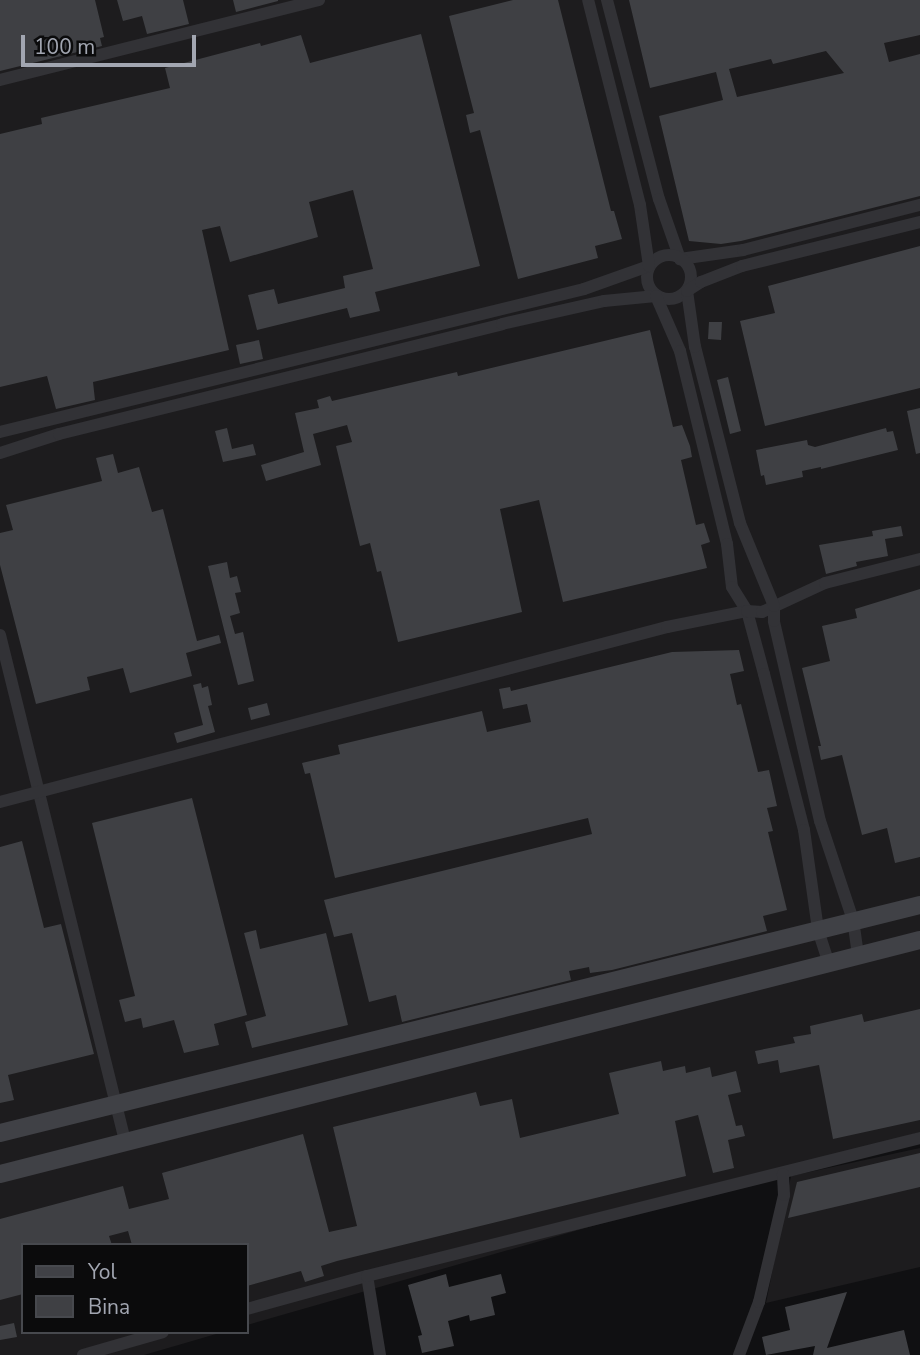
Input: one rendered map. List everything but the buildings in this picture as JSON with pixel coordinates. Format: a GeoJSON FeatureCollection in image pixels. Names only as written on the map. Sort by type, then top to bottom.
{"type":"FeatureCollection","features":[{"type":"Feature","properties":{"kind":"street"},"geometry":{"type":"LineString","coordinates":[[0,80],[319,0]]}},
{"type":"Feature","properties":{"kind":"street"},"geometry":{"type":"LineString","coordinates":[[589,0],[640,205],[649,266],[648,286],[656,296],[680,351],[727,544],[732,587],[747,611],[804,830],[818,930],[829,962]]}},
{"type":"Feature","properties":{"kind":"street"},"geometry":{"type":"LineString","coordinates":[[607,0],[659,199],[680,258],[690,269],[687,291],[695,347],[740,523],[774,606],[774,621],[820,821],[853,920],[858,955]]}},
{"type":"Feature","properties":{"kind":"street"},"geometry":{"type":"LineString","coordinates":[[0,432],[584,289],[649,266],[662,256],[680,258],[743,250],[920,205]]}},
{"type":"Feature","properties":{"kind":"street"},"geometry":{"type":"LineString","coordinates":[[0,453],[123,418],[604,301],[656,296],[670,300],[701,282],[742,266],[920,222]]}},
{"type":"Feature","properties":{"kind":"street"},"geometry":{"type":"LineString","coordinates":[[402,334],[405,348]]}},
{"type":"Feature","properties":{"kind":"street"},"geometry":{"type":"LineString","coordinates":[[242,373],[245,388]]}},
{"type":"Feature","properties":{"kind":"street"},"geometry":{"type":"LineString","coordinates":[[119,404],[123,418]]}},
{"type":"Feature","properties":{"kind":"street"},"geometry":{"type":"LineString","coordinates":[[0,802],[667,627],[747,611],[762,612],[825,583],[920,559]]}},
{"type":"Feature","properties":{"kind":"street"},"geometry":{"type":"LineString","coordinates":[[0,635],[125,1141]]}},
{"type":"Feature","properties":{"kind":"street"},"geometry":{"type":"LineString","coordinates":[[0,1133],[920,905]]}},
{"type":"Feature","properties":{"kind":"street"},"geometry":{"type":"LineString","coordinates":[[0,1174],[920,940]]}},
{"type":"Feature","properties":{"kind":"street"},"geometry":{"type":"LineString","coordinates":[[248,1308],[920,1138]]}},
{"type":"Feature","properties":{"kind":"street"},"geometry":{"type":"LineString","coordinates":[[739,1355],[759,1302],[785,1195],[783,1174]]}},
{"type":"Feature","properties":{"kind":"street"},"geometry":{"type":"LineString","coordinates":[[367,1276],[380,1355]]}},
{"type":"Feature","properties":{"kind":"street"},"geometry":{"type":"LineString","coordinates":[[83,1355],[156,1334]]}},
{"type":"Feature","properties":{"kind":"shaded area"},"geometry":{"type":"Polygon","coordinates":[[[0,0],[920,0],[920,1132],[248,1325],[248,1243],[21,1243],[21,1334],[216,1334],[144,1355],[0,1355],[0,0]]]}},
{"type":"Feature","properties":{"kind":"shaded area"},"geometry":{"type":"Polygon","coordinates":[[[920,1148],[920,1267],[766,1303],[791,1176],[920,1148]]]}}]}
